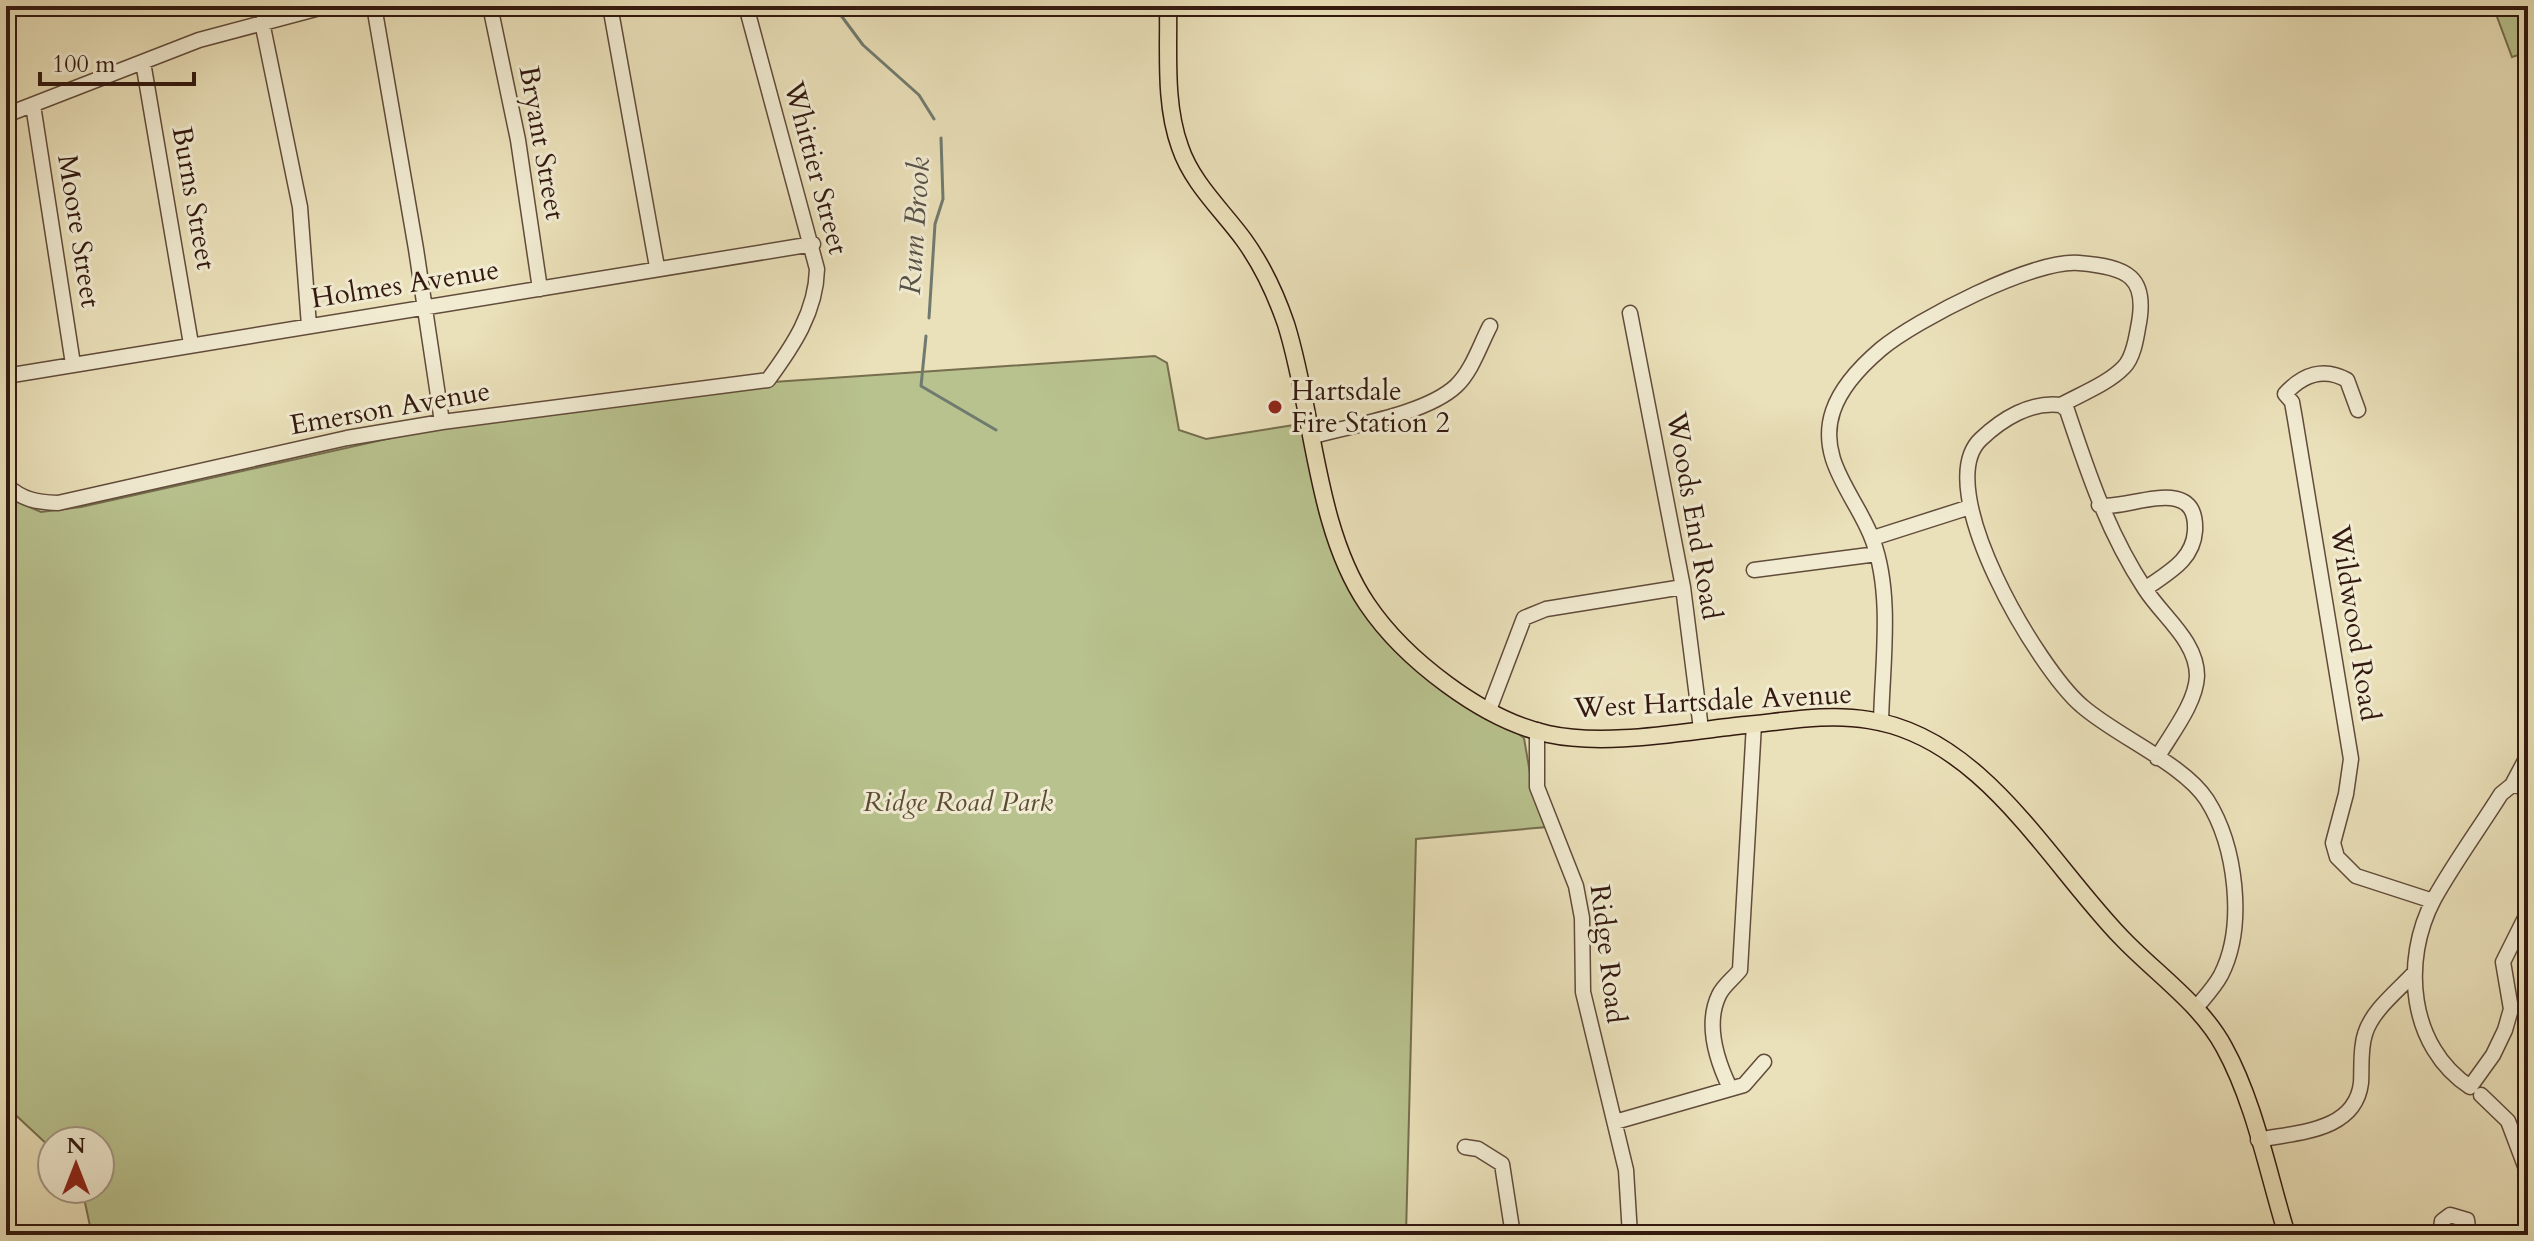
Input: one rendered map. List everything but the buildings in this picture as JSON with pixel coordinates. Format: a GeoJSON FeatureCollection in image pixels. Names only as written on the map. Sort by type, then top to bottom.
{"type":"FeatureCollection","features":[{"type":"Feature","properties":{"kind":"main road","name":"West Hartsdale Avenue"},"geometry":{"type":"LineString","coordinates":[[1168,6],[1170,99],[1181,150],[1197,180],[1246,243],[1269,282],[1286,326],[1337,540],[1367,605],[1422,664],[1469,700],[1537,730],[1598,736],[1832,716],[1902,727],[1944,748],[2009,806],[2116,931],[2195,1009],[2222,1042],[2258,1140],[2287,1235]]}},
{"type":"Feature","properties":{"kind":"street"},"geometry":{"type":"LineString","coordinates":[[6,115],[199,40],[327,6]]}},
{"type":"Feature","properties":{"kind":"street"},"geometry":{"type":"LineString","coordinates":[[374,6],[442,422]]}},
{"type":"Feature","properties":{"kind":"street","name":"Bryant Street"},"geometry":{"type":"LineString","coordinates":[[490,6],[518,140],[540,289]]}},
{"type":"Feature","properties":{"kind":"street"},"geometry":{"type":"LineString","coordinates":[[610,6],[657,267]]}},
{"type":"Feature","properties":{"kind":"street","name":"Whittier Street"},"geometry":{"type":"LineString","coordinates":[[746,6],[813,244],[817,269],[814,305],[788,354],[768,380]]}},
{"type":"Feature","properties":{"kind":"street"},"geometry":{"type":"LineString","coordinates":[[262,22],[300,207],[309,326]]}},
{"type":"Feature","properties":{"kind":"street","name":"Burns Street"},"geometry":{"type":"LineString","coordinates":[[143,62],[191,344]]}},
{"type":"Feature","properties":{"kind":"street","name":"Moore Street"},"geometry":{"type":"LineString","coordinates":[[33,105],[73,364]]}},
{"type":"Feature","properties":{"kind":"street","name":"Holmes Avenue"},"geometry":{"type":"LineString","coordinates":[[6,376],[657,267],[813,244]]}},
{"type":"Feature","properties":{"kind":"street"},"geometry":{"type":"LineString","coordinates":[[1881,723],[1882,599],[1877,554],[1873,538],[1837,473],[1829,432],[1839,398],[1854,375],[1881,349],[1986,290],[2044,266],[2078,263],[2126,274],[2138,283],[2143,297],[2135,344],[2125,366],[2061,405]]}},
{"type":"Feature","properties":{"kind":"street","name":"Woods End Road"},"geometry":{"type":"LineString","coordinates":[[1630,313],[1683,587],[1701,729]]}},
{"type":"Feature","properties":{"kind":"street"},"geometry":{"type":"LineString","coordinates":[[1314,436],[1401,412],[1454,388],[1464,376],[1490,326]]}},
{"type":"Feature","properties":{"kind":"street","name":"Wildwood Road"},"geometry":{"type":"LineString","coordinates":[[2358,410],[2347,380],[2332,372],[2310,375],[2285,394],[2292,402],[2351,759],[2346,794],[2333,843],[2337,857],[2356,876],[2433,901]]}},
{"type":"Feature","properties":{"kind":"street","name":"Emerson Avenue"},"geometry":{"type":"LineString","coordinates":[[6,485],[26,499],[58,503],[93,498],[347,438],[442,422],[768,380]]}},
{"type":"Feature","properties":{"kind":"street"},"geometry":{"type":"LineString","coordinates":[[2157,758],[2192,696],[2197,679],[2195,655],[2145,589],[2099,505],[2067,410],[2050,403],[2020,411],[1977,442],[1967,463],[1970,507],[1994,572],[2038,652],[2068,693],[2125,739],[2157,758],[2198,789],[2208,801],[2230,860],[2234,926],[2227,959],[2220,976],[2195,1009]]}},
{"type":"Feature","properties":{"kind":"street"},"geometry":{"type":"LineString","coordinates":[[2099,505],[2118,507],[2149,497],[2177,500],[2188,508],[2195,528],[2190,552],[2181,563],[2145,589]]}},
{"type":"Feature","properties":{"kind":"street"},"geometry":{"type":"LineString","coordinates":[[1873,538],[1970,507]]}},
{"type":"Feature","properties":{"kind":"street"},"geometry":{"type":"LineString","coordinates":[[1754,570],[1877,554]]}},
{"type":"Feature","properties":{"kind":"street"},"geometry":{"type":"LineString","coordinates":[[1489,710],[1524,618],[1546,609],[1683,587]]}},
{"type":"Feature","properties":{"kind":"street"},"geometry":{"type":"LineString","coordinates":[[1730,1088],[1719,1067],[1712,1027],[1719,994],[1740,970],[1754,724]]}},
{"type":"Feature","properties":{"kind":"street","name":"Ridge Road"},"geometry":{"type":"LineString","coordinates":[[1537,730],[1537,787],[1576,886],[1582,918],[1587,1017],[1626,1170],[1630,1235]]}},
{"type":"Feature","properties":{"kind":"street"},"geometry":{"type":"LineString","coordinates":[[2528,755],[2512,785],[2501,794],[2433,901],[2415,972],[2417,1007],[2426,1040],[2451,1073],[2470,1087],[2499,1043],[2511,1009],[2503,962],[2528,912]]}},
{"type":"Feature","properties":{"kind":"street"},"geometry":{"type":"LineString","coordinates":[[2512,785],[2528,788]]}},
{"type":"Feature","properties":{"kind":"street"},"geometry":{"type":"LineString","coordinates":[[2258,1140],[2337,1122],[2355,1108],[2361,1085],[2365,1033],[2377,1013],[2415,972]]}},
{"type":"Feature","properties":{"kind":"street"},"geometry":{"type":"LineString","coordinates":[[1615,1122],[1744,1085],[1764,1062]]}},
{"type":"Feature","properties":{"kind":"street"},"geometry":{"type":"LineString","coordinates":[[2481,1095],[2508,1121],[2528,1174]]}},
{"type":"Feature","properties":{"kind":"street"},"geometry":{"type":"LineString","coordinates":[[1465,1147],[1489,1154],[1502,1164],[1513,1235]]}},
{"type":"Feature","properties":{"kind":"street"},"geometry":{"type":"LineString","coordinates":[[2440,1235],[2442,1221],[2450,1215],[2467,1220],[2469,1235]]}},
{"type":"Feature","properties":{"kind":"green space"},"geometry":{"type":"Polygon","coordinates":[[[2493,6],[2528,6],[2528,52],[2512,57],[2493,6]]]}},
{"type":"Feature","properties":{"kind":"green space","name":"Ridge Road Park"},"geometry":{"type":"Polygon","coordinates":[[[1155,356],[1167,363],[1179,430],[1206,439],[1307,423],[1326,516],[1392,644],[1524,738],[1531,779],[1547,827],[1416,839],[1406,1235],[92,1235],[85,1205],[116,1205],[116,1125],[36,1125],[36,1134],[6,1106],[6,497],[41,512],[81,507],[454,424],[758,383],[1155,356]]]}},
{"type":"Feature","properties":{"kind":"waterway","name":"Rum Brook"},"geometry":{"type":"LineString","coordinates":[[834,6],[863,45],[919,95],[934,119]]}},
{"type":"Feature","properties":{"kind":"waterway","name":"Rum Brook"},"geometry":{"type":"LineString","coordinates":[[929,318],[935,224],[943,199],[941,138]]}},
{"type":"Feature","properties":{"kind":"waterway","name":"Rum Brook"},"geometry":{"type":"LineString","coordinates":[[926,336],[921,386],[996,430]]}},
{"type":"Feature","properties":{"kind":"place","name":"Hartsdale Fire Station 2"},"geometry":{"type":"Point","coordinates":[1275,407]}}]}
